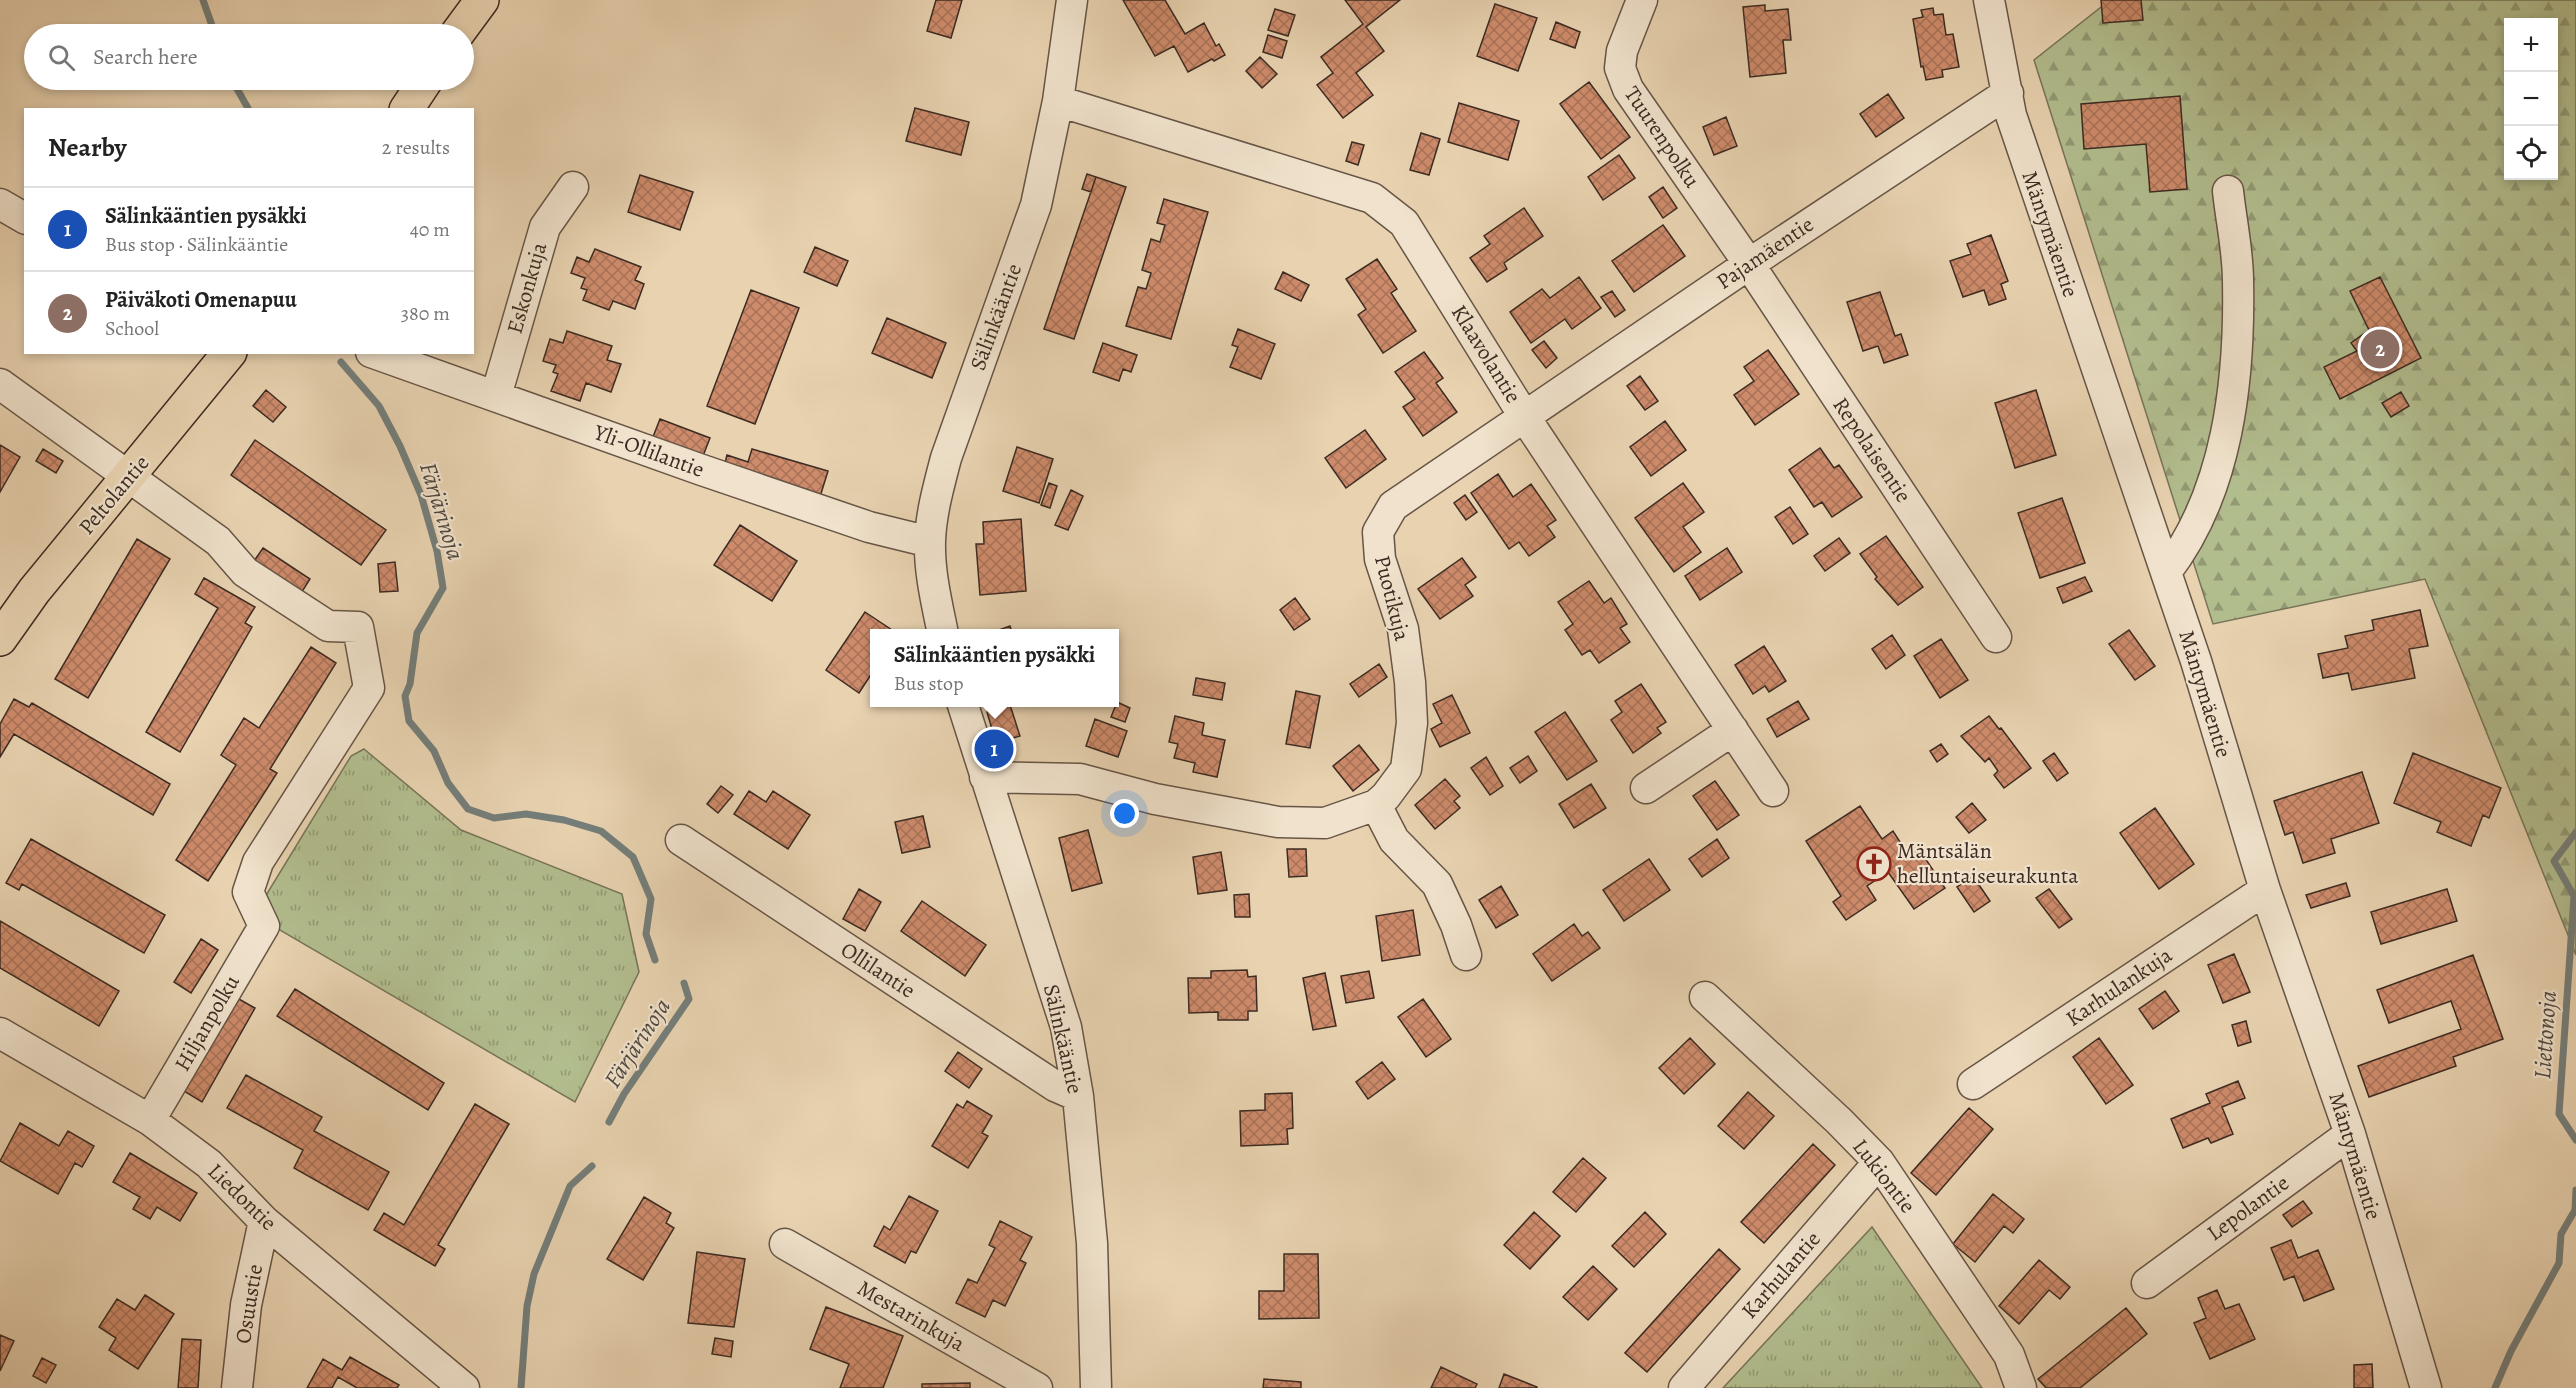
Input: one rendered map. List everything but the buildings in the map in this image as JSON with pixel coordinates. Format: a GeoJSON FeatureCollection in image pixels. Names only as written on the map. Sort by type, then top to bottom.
{"type":"FeatureCollection","features":[{"type":"Feature","properties":{"kind":"main road"},"geometry":{"type":"LineString","coordinates":[[464,24],[482,0]]}},
{"type":"Feature","properties":{"kind":"main road"},"geometry":{"type":"LineString","coordinates":[[407,108],[419,90]]}},
{"type":"Feature","properties":{"kind":"main road","name":"Peltolantie"},"geometry":{"type":"LineString","coordinates":[[0,639],[34,591],[228,354]]}},
{"type":"Feature","properties":{"kind":"street","name":"Sälinkääntie"},"geometry":{"type":"LineString","coordinates":[[942,629],[934,586],[930,542],[935,500],[946,458],[1036,205],[1058,101],[1072,0]]}},
{"type":"Feature","properties":{"kind":"street","name":"Tuurenpolku"},"geometry":{"type":"LineString","coordinates":[[1642,0],[1622,51],[1620,69],[1628,89],[1749,264]]}},
{"type":"Feature","properties":{"kind":"street","name":"Mäntymäentie"},"geometry":{"type":"LineString","coordinates":[[1989,0],[2011,115],[2196,661],[2265,890],[2350,1134],[2426,1388]]}},
{"type":"Feature","properties":{"kind":"street","name":"Pajamäentie"},"geometry":{"type":"LineString","coordinates":[[1524,416],[2008,93]]}},
{"type":"Feature","properties":{"kind":"street","name":"Klaavolantie"},"geometry":{"type":"LineString","coordinates":[[1058,101],[1372,198],[1404,223],[1524,416],[1773,791]]}},
{"type":"Feature","properties":{"kind":"street","name":"Eskonkuja"},"geometry":{"type":"LineString","coordinates":[[496,396],[545,227],[573,187]]}},
{"type":"Feature","properties":{"kind":"street"},"geometry":{"type":"LineString","coordinates":[[2166,572],[2178,556],[2204,506],[2222,452],[2235,385],[2238,280],[2228,190]]}},
{"type":"Feature","properties":{"kind":"street"},"geometry":{"type":"LineString","coordinates":[[0,204],[24,218]]}},
{"type":"Feature","properties":{"kind":"street","name":"Repolaisentie"},"geometry":{"type":"LineString","coordinates":[[1749,264],[1996,637]]}},
{"type":"Feature","properties":{"kind":"street","name":"Yli-Ollilantie"},"geometry":{"type":"LineString","coordinates":[[377,354],[869,527],[930,542]]}},
{"type":"Feature","properties":{"kind":"street"},"geometry":{"type":"LineString","coordinates":[[0,384],[129,476]]}},
{"type":"Feature","properties":{"kind":"street","name":"Puotikuja"},"geometry":{"type":"LineString","coordinates":[[985,777],[1080,780],[1155,799],[1278,822],[1325,823],[1376,805],[1386,796],[1406,769],[1412,723],[1410,682],[1403,629],[1380,559],[1378,532],[1393,506],[1524,416]]}},
{"type":"Feature","properties":{"kind":"street","name":"Hiljanpolku"},"geometry":{"type":"LineString","coordinates":[[129,476],[218,541],[245,572],[327,626],[358,627],[369,688],[258,862],[248,892],[264,926],[150,1120]]}},
{"type":"Feature","properties":{"kind":"street","name":"Sälinkääntie"},"geometry":{"type":"LineString","coordinates":[[964,707],[1066,1027],[1078,1096],[1092,1243],[1096,1388]]}},
{"type":"Feature","properties":{"kind":"street"},"geometry":{"type":"LineString","coordinates":[[1646,788],[1733,730]]}},
{"type":"Feature","properties":{"kind":"street"},"geometry":{"type":"LineString","coordinates":[[1376,805],[1394,840],[1437,884],[1467,955]]}},
{"type":"Feature","properties":{"kind":"street","name":"Ollilantie"},"geometry":{"type":"LineString","coordinates":[[681,840],[1055,1086],[1078,1096]]}},
{"type":"Feature","properties":{"kind":"street","name":"Karhulankuja"},"geometry":{"type":"LineString","coordinates":[[1973,1084],[2265,890]]}},
{"type":"Feature","properties":{"kind":"street","name":"Lukiontie"},"geometry":{"type":"LineString","coordinates":[[1705,997],[1839,1121],[1878,1162],[2009,1355],[2021,1388]]}},
{"type":"Feature","properties":{"kind":"street","name":"Liedontie"},"geometry":{"type":"LineString","coordinates":[[0,1033],[150,1120],[208,1164],[264,1221],[464,1388]]}},
{"type":"Feature","properties":{"kind":"street","name":"Lepolantie"},"geometry":{"type":"LineString","coordinates":[[2146,1282],[2350,1134]]}},
{"type":"Feature","properties":{"kind":"street","name":"Karhulantie"},"geometry":{"type":"LineString","coordinates":[[1684,1388],[1878,1162]]}},
{"type":"Feature","properties":{"kind":"street","name":"Osuustie"},"geometry":{"type":"LineString","coordinates":[[237,1388],[246,1305],[264,1221]]}},
{"type":"Feature","properties":{"kind":"street","name":"Mestarinkuja"},"geometry":{"type":"LineString","coordinates":[[785,1244],[1037,1388]]}},
{"type":"Feature","properties":{"kind":"green space"},"geometry":{"type":"Polygon","coordinates":[[[2110,0],[2576,0],[2576,955],[2425,579],[2213,624],[2034,60],[2110,0]]]}},
{"type":"Feature","properties":{"kind":"green space"},"geometry":{"type":"Polygon","coordinates":[[[364,749],[461,830],[622,894],[639,972],[575,1102],[254,915],[351,756],[364,749]]]}},
{"type":"Feature","properties":{"kind":"green space"},"geometry":{"type":"Polygon","coordinates":[[[1872,1227],[1982,1388],[1723,1388],[1872,1227]]]}},
{"type":"Feature","properties":{"kind":"waterway","name":"Färjärinoja"},"geometry":{"type":"LineString","coordinates":[[203,0],[211,24]]}},
{"type":"Feature","properties":{"kind":"waterway","name":"Färjärinoja"},"geometry":{"type":"LineString","coordinates":[[238,90],[248,108]]}},
{"type":"Feature","properties":{"kind":"waterway","name":"Färjärinoja"},"geometry":{"type":"LineString","coordinates":[[341,362],[379,406],[400,446],[421,495],[437,551],[443,588],[417,633],[410,684],[405,696],[409,721],[434,751],[448,783],[468,809],[494,818],[526,814],[564,820],[601,831],[633,857],[651,899],[646,934],[655,960]]}},
{"type":"Feature","properties":{"kind":"waterway","name":"Liettonoja"},"geometry":{"type":"LineString","coordinates":[[2576,832],[2554,861],[2574,896],[2559,1114],[2576,1140]]}},
{"type":"Feature","properties":{"kind":"waterway","name":"Färjärinoja"},"geometry":{"type":"LineString","coordinates":[[609,1122],[624,1094],[689,999],[684,983]]}},
{"type":"Feature","properties":{"kind":"waterway","name":"Färjärinoja"},"geometry":{"type":"LineString","coordinates":[[521,1388],[527,1306],[534,1274],[570,1186],[592,1166]]}},
{"type":"Feature","properties":{"kind":"waterway","name":"Liettonoja"},"geometry":{"type":"LineString","coordinates":[[2495,1388],[2511,1351],[2559,1263],[2561,1234],[2575,1210],[2576,1190]]}},
{"type":"Feature","properties":{"kind":"place","name":"Päiväkoti Omenapuu"},"geometry":{"type":"Point","coordinates":[2380,349]}},
{"type":"Feature","properties":{"kind":"place","name":"Sälinkääntien pysäkki"},"geometry":{"type":"Point","coordinates":[994,749]}},
{"type":"Feature","properties":{"kind":"place","name":"Mäntsälän helluntaiseurakunta"},"geometry":{"type":"Point","coordinates":[1874,864]}}]}
